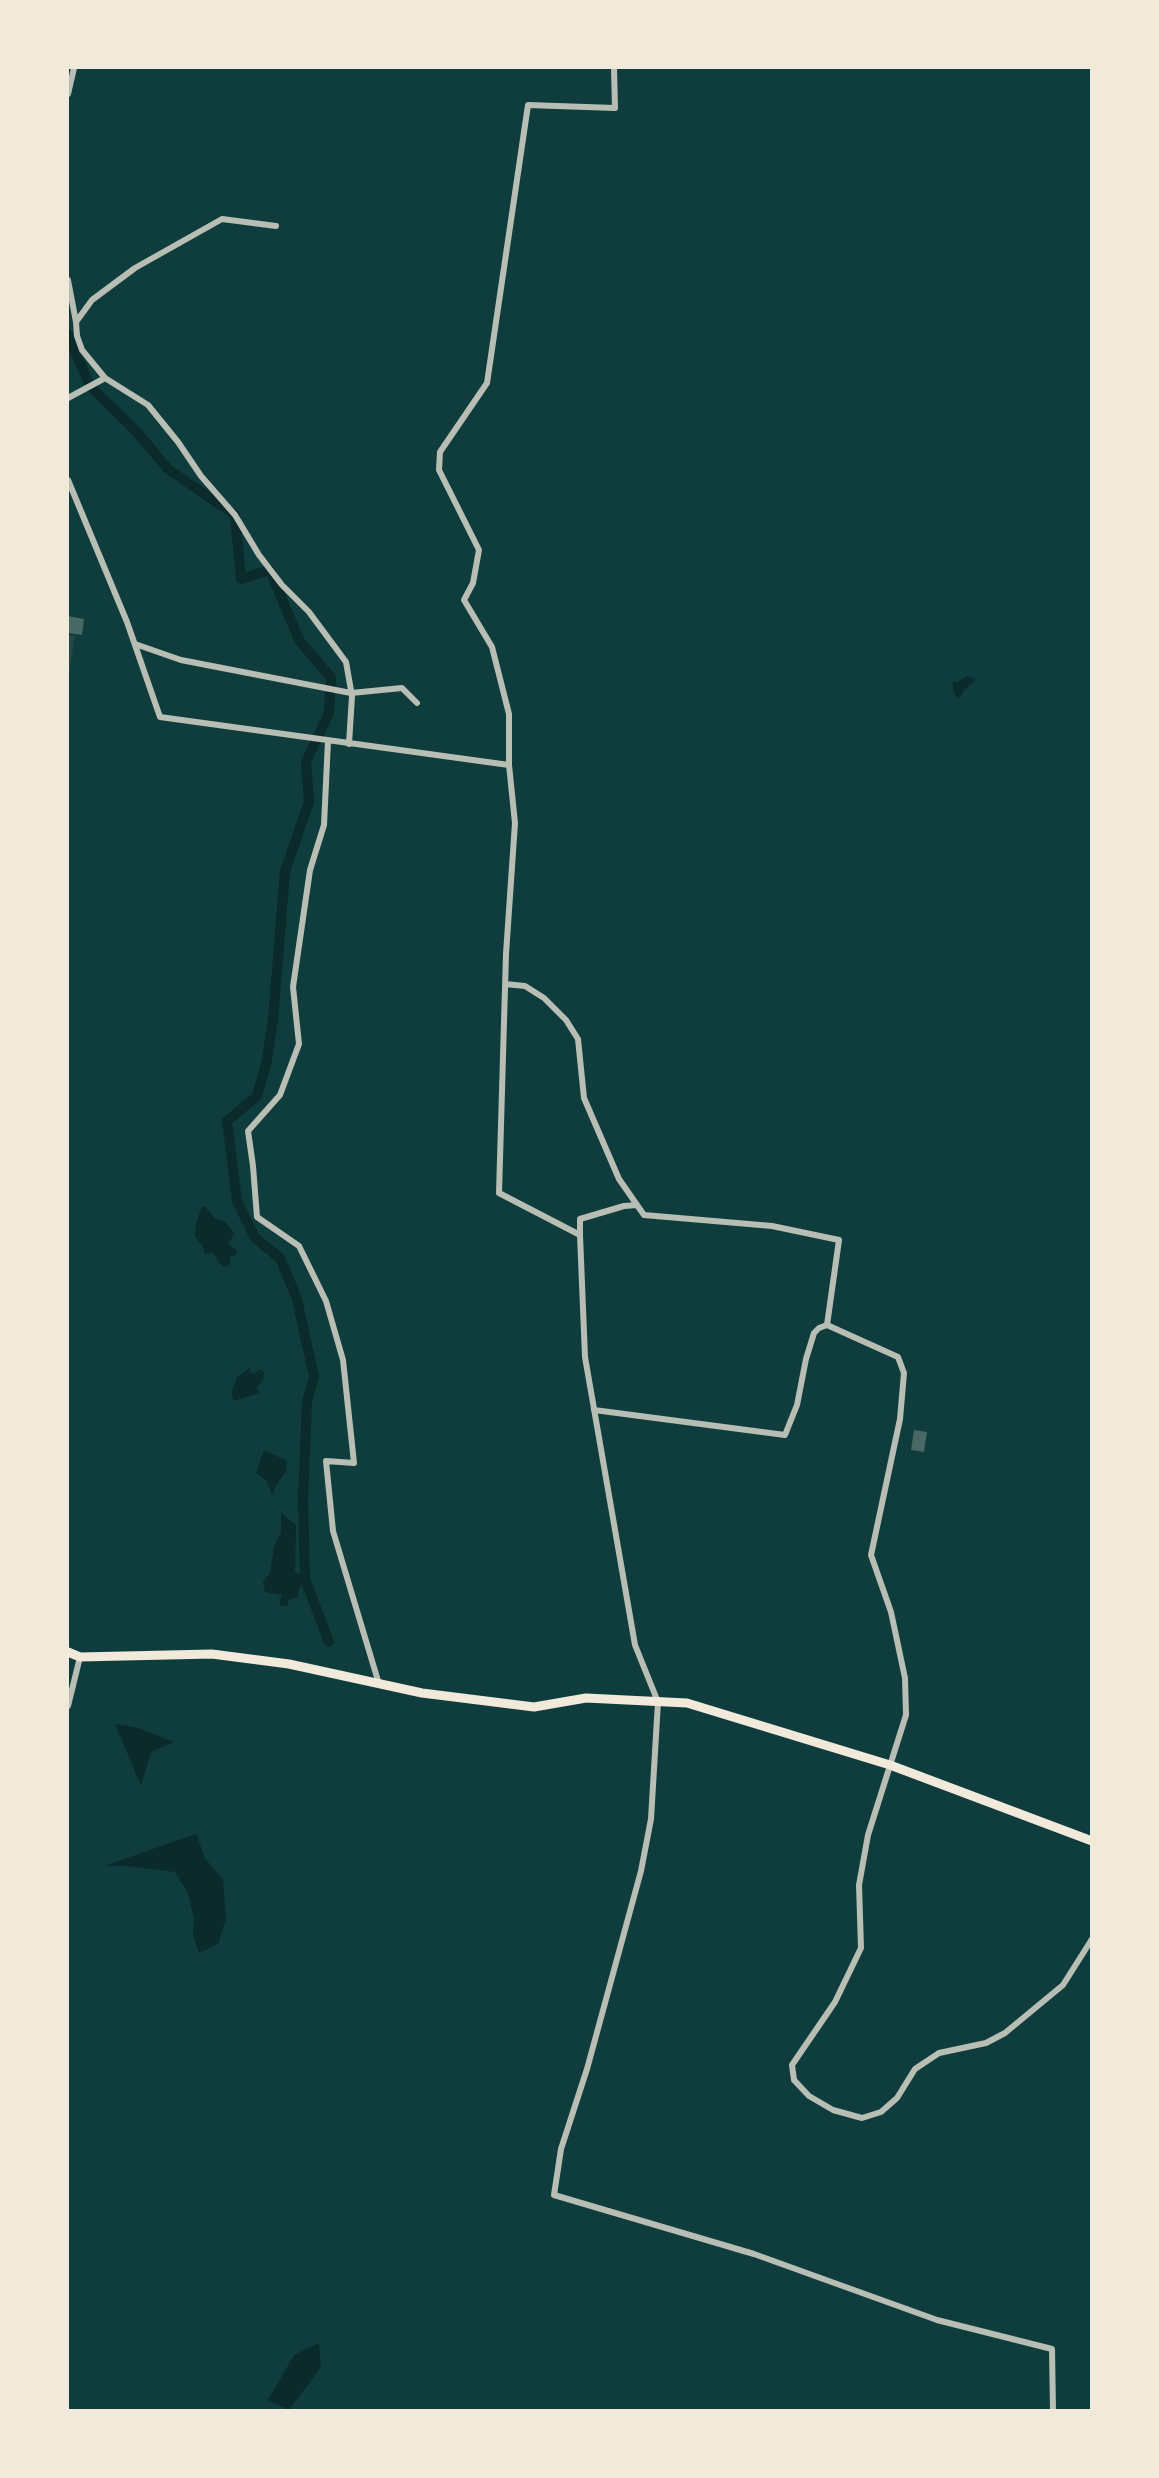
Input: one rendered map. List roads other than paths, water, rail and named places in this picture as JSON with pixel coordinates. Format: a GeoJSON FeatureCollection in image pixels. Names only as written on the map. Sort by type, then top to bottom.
{"type":"FeatureCollection","features":[{"type":"Feature","properties":{"kind":"main road"},"geometry":{"type":"LineString","coordinates":[[68,1652],[80,1657],[212,1654],[289,1664],[422,1693],[534,1707],[586,1698],[687,1703],[890,1765],[1092,1841]]}},
{"type":"Feature","properties":{"kind":"street"},"geometry":{"type":"LineString","coordinates":[[68,94],[74,68]]}},
{"type":"Feature","properties":{"kind":"street"},"geometry":{"type":"LineString","coordinates":[[509,770],[509,714],[495,658],[492,647],[464,600],[473,583],[479,550],[439,470],[440,452],[488,383],[528,105],[615,108],[614,68]]}},
{"type":"Feature","properties":{"kind":"street"},"geometry":{"type":"LineString","coordinates":[[76,321],[92,300],[135,268],[222,219],[276,226]]}},
{"type":"Feature","properties":{"kind":"street"},"geometry":{"type":"LineString","coordinates":[[68,280],[77,336],[82,350],[105,378],[148,405],[178,442],[201,476],[222,498],[244,528],[259,555],[282,585],[309,612],[346,662],[351,693],[349,744]]}},
{"type":"Feature","properties":{"kind":"street"},"geometry":{"type":"LineString","coordinates":[[68,398],[105,378]]}},
{"type":"Feature","properties":{"kind":"street"},"geometry":{"type":"LineString","coordinates":[[68,480],[135,644],[160,717],[509,765],[515,823],[505,984],[499,1193],[580,1235]]}},
{"type":"Feature","properties":{"kind":"street"},"geometry":{"type":"LineString","coordinates":[[135,644],[181,660],[351,693],[402,688],[417,703]]}},
{"type":"Feature","properties":{"kind":"street"},"geometry":{"type":"LineString","coordinates":[[328,741],[324,825],[310,870],[293,987],[299,1044],[280,1095],[248,1131],[257,1217],[299,1246],[326,1301],[344,1360],[354,1463],[326,1461],[333,1531],[379,1684]]}},
{"type":"Feature","properties":{"kind":"street"},"geometry":{"type":"LineString","coordinates":[[505,984],[525,986],[544,998],[566,1020],[578,1039],[584,1098],[619,1179],[644,1215],[772,1226],[839,1240],[827,1325]]}},
{"type":"Feature","properties":{"kind":"street"},"geometry":{"type":"LineString","coordinates":[[637,1205],[624,1206],[580,1219],[580,1235],[585,1357],[635,1645],[658,1702],[651,1819],[641,1871],[587,2069],[561,2150],[554,2195],[754,2254],[937,2320],[1052,2349],[1053,2410]]}},
{"type":"Feature","properties":{"kind":"street"},"geometry":{"type":"LineString","coordinates":[[594,1410],[786,1435],[797,1405],[806,1359],[814,1333],[827,1325],[898,1357],[904,1373],[900,1419],[871,1554],[891,1612],[905,1678],[906,1714],[868,1835],[859,1885],[861,1948],[835,2002],[792,2066],[794,2080],[809,2096],[833,2110],[862,2118],[881,2112],[897,2098],[915,2069],[939,2052],[986,2043],[1005,2034],[1063,1985],[1092,1939]]}},
{"type":"Feature","properties":{"kind":"street"},"geometry":{"type":"LineString","coordinates":[[68,1706],[80,1657]]}},
{"type":"Feature","properties":{"kind":"waterway"},"geometry":{"type":"LineString","coordinates":[[68,335],[90,386],[136,431],[168,469],[235,515],[241,579],[270,570],[299,640],[331,678],[329,713],[306,762],[309,802],[285,871],[273,1019],[267,1060],[257,1096],[227,1121],[237,1201],[255,1238],[280,1258],[297,1299],[314,1377],[307,1402],[303,1499],[305,1579],[329,1642]]}}]}
